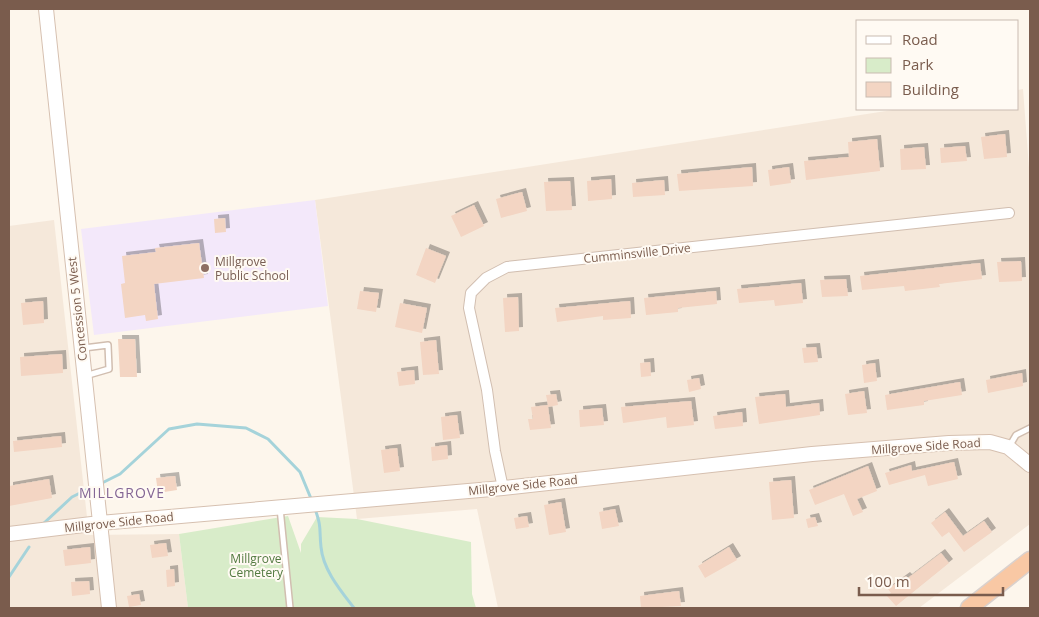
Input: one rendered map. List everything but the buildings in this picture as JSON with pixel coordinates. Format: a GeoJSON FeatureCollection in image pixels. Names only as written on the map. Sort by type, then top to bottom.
{"type":"FeatureCollection","features":[{"type":"Feature","properties":{"kind":"highway"},"geometry":{"type":"LineString","coordinates":[[969,608],[1030,560]]}},
{"type":"Feature","properties":{"kind":"main road","name":"Concession 5 West"},"geometry":{"type":"LineString","coordinates":[[46,9],[109,608]]}},
{"type":"Feature","properties":{"kind":"main road","name":"Millgrove Side Road"},"geometry":{"type":"LineString","coordinates":[[9,534],[100,523],[503,488],[812,454],[949,443],[990,442],[1008,447],[1030,465]]}},
{"type":"Feature","properties":{"kind":"street","name":"Cumminsville Drive"},"geometry":{"type":"LineString","coordinates":[[503,488],[495,452],[487,390],[470,308],[471,293],[486,278],[507,267],[1009,214]]}},
{"type":"Feature","properties":{"kind":"lane"},"geometry":{"type":"LineString","coordinates":[[81,348],[108,345],[109,369],[84,376]]}},
{"type":"Feature","properties":{"kind":"lane"},"geometry":{"type":"LineString","coordinates":[[1008,447],[1016,435],[1030,428]]}},
{"type":"Feature","properties":{"kind":"lane"},"geometry":{"type":"LineString","coordinates":[[280,507],[290,608]]}},
{"type":"Feature","properties":{"kind":"shaded area"},"geometry":{"type":"Polygon","coordinates":[[[1023,89],[1030,181],[1030,524],[919,608],[498,608],[477,509],[357,519],[315,200],[893,110],[1019,110],[1019,90],[1023,89]]]}},
{"type":"Feature","properties":{"kind":"shaded area","name":"Millgrove Public School"},"geometry":{"type":"Polygon","coordinates":[[[315,200],[328,306],[94,335],[81,229],[315,200]]]}},
{"type":"Feature","properties":{"kind":"shaded area"},"geometry":{"type":"Polygon","coordinates":[[[54,220],[89,535],[179,534],[188,608],[9,608],[9,226],[54,220]]]}},
{"type":"Feature","properties":{"kind":"green space","name":"Millgrove Cemetery"},"geometry":{"type":"Polygon","coordinates":[[[288,516],[301,553],[301,544],[317,517],[357,519],[471,542],[472,594],[476,608],[188,608],[179,534],[288,516]]]}},
{"type":"Feature","properties":{"kind":"waterway"},"geometry":{"type":"LineString","coordinates":[[104,482],[120,474],[169,429],[197,424],[246,428],[268,439],[300,472],[312,501]]}},
{"type":"Feature","properties":{"kind":"waterway"},"geometry":{"type":"LineString","coordinates":[[44,523],[72,497],[88,489]]}},
{"type":"Feature","properties":{"kind":"waterway"},"geometry":{"type":"LineString","coordinates":[[315,509],[319,525],[322,556],[325,564],[333,580],[354,608]]}},
{"type":"Feature","properties":{"kind":"waterway"},"geometry":{"type":"LineString","coordinates":[[9,577],[29,547]]}},
{"type":"Feature","properties":{"kind":"place","name":"Millgrove Public School"},"geometry":{"type":"Point","coordinates":[205,268]}},
{"type":"Feature","properties":{"kind":"district","name":"MILLGROVE"},"geometry":{"type":"Point","coordinates":[122,492]}}]}
